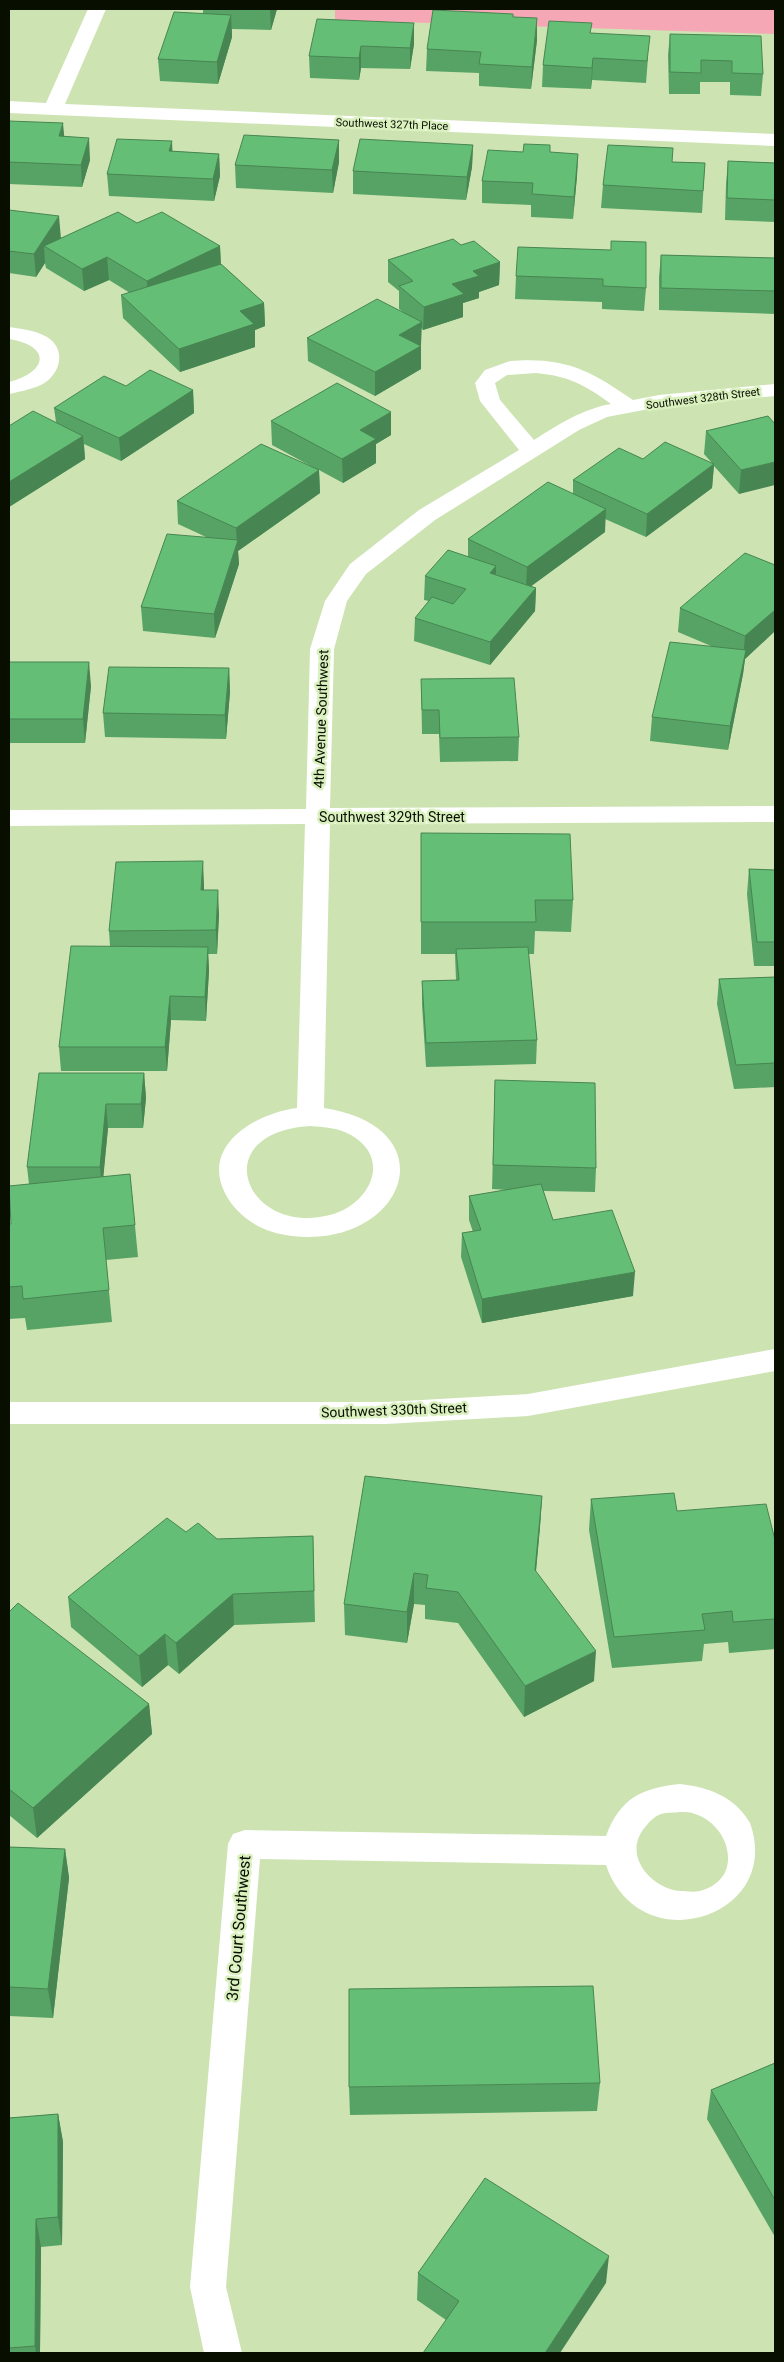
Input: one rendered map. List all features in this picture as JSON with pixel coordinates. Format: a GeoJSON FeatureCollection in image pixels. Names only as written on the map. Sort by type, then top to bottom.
{"type":"FeatureCollection","features":[{"type":"Feature","properties":{"kind":"street"},"geometry":{"type":"LineString","coordinates":[[53,109],[97,9]]}},
{"type":"Feature","properties":{"kind":"street","name":"Southwest 327th Place"},"geometry":{"type":"LineString","coordinates":[[9,107],[775,140]]}},
{"type":"Feature","properties":{"kind":"street"},"geometry":{"type":"LineString","coordinates":[[9,333],[33,338],[45,345],[51,354],[51,364],[44,374],[32,382],[9,388]]}},
{"type":"Feature","properties":{"kind":"street","name":"Southwest 328th Street"},"geometry":{"type":"LineString","coordinates":[[531,451],[490,400],[485,383],[492,373],[514,367],[529,366],[556,369],[581,375],[630,407]]}},
{"type":"Feature","properties":{"kind":"street","name":"Southwest 328th Street"},"geometry":{"type":"LineString","coordinates":[[427,515],[572,426],[601,412],[659,401],[775,390]]}},
{"type":"Feature","properties":{"kind":"street","name":"4th Avenue Southwest"},"geometry":{"type":"LineString","coordinates":[[310,1116],[322,649],[336,600],[358,569],[427,515]]}},
{"type":"Feature","properties":{"kind":"street","name":"Southwest 329th Street"},"geometry":{"type":"LineString","coordinates":[[9,818],[318,818],[775,814]]}},
{"type":"Feature","properties":{"kind":"street"},"geometry":{"type":"LineString","coordinates":[[310,1116],[336,1119],[360,1128],[377,1142],[387,1160],[387,1179],[378,1198],[361,1213],[338,1224],[310,1228],[283,1225],[262,1217],[245,1204],[234,1188],[231,1171],[236,1153],[248,1138],[264,1126],[286,1118],[310,1116]]}},
{"type":"Feature","properties":{"kind":"street","name":"Southwest 330th Street"},"geometry":{"type":"LineString","coordinates":[[9,1413],[386,1413],[528,1405],[775,1360]]}},
{"type":"Feature","properties":{"kind":"street","name":"3rd Court Southwest"},"geometry":{"type":"LineString","coordinates":[[224,2353],[208,2288],[245,1844],[619,1851]]}},
{"type":"Feature","properties":{"kind":"shaded area"},"geometry":{"type":"Polygon","coordinates":[[[335,9],[775,9],[775,34],[335,20],[335,9]]]}},
{"type":"Feature","properties":{"kind":"building"},"geometry":{"type":"Polygon","coordinates":[[[433,10],[513,14],[513,17],[537,18],[532,67],[479,64],[481,52],[427,49],[433,10]]]}},
{"type":"Feature","properties":{"kind":"building"},"geometry":{"type":"Polygon","coordinates":[[[174,12],[231,15],[217,62],[158,59],[174,12]]]}},
{"type":"Feature","properties":{"kind":"building"},"geometry":{"type":"Polygon","coordinates":[[[317,19],[414,23],[410,48],[361,46],[359,58],[309,56],[317,19]]]}},
{"type":"Feature","properties":{"kind":"building"},"geometry":{"type":"Polygon","coordinates":[[[549,21],[592,23],[590,33],[650,36],[647,61],[593,58],[592,68],[543,65],[549,21]]]}},
{"type":"Feature","properties":{"kind":"building"},"geometry":{"type":"Polygon","coordinates":[[[670,34],[761,36],[763,74],[732,73],[732,61],[701,60],[701,73],[670,72],[670,34]]]}},
{"type":"Feature","properties":{"kind":"building"},"geometry":{"type":"Polygon","coordinates":[[[9,121],[63,123],[59,136],[89,138],[81,165],[9,162],[9,121]]]}},
{"type":"Feature","properties":{"kind":"building"},"geometry":{"type":"Polygon","coordinates":[[[244,135],[339,140],[332,170],[235,165],[244,135]]]}},
{"type":"Feature","properties":{"kind":"building"},"geometry":{"type":"Polygon","coordinates":[[[117,139],[172,141],[169,151],[219,154],[213,179],[107,174],[117,139]]]}},
{"type":"Feature","properties":{"kind":"building"},"geometry":{"type":"Polygon","coordinates":[[[360,139],[473,145],[467,177],[353,171],[360,139]]]}},
{"type":"Feature","properties":{"kind":"building"},"geometry":{"type":"Polygon","coordinates":[[[524,144],[550,145],[550,152],[578,154],[574,197],[532,194],[533,183],[482,181],[488,150],[523,152],[524,144]]]}},
{"type":"Feature","properties":{"kind":"building"},"geometry":{"type":"Polygon","coordinates":[[[608,145],[673,148],[672,162],[705,163],[703,191],[603,185],[608,145]]]}},
{"type":"Feature","properties":{"kind":"building"},"geometry":{"type":"Polygon","coordinates":[[[728,161],[775,163],[775,200],[727,198],[728,161]]]}},
{"type":"Feature","properties":{"kind":"building"},"geometry":{"type":"Polygon","coordinates":[[[9,210],[59,216],[34,254],[9,251],[9,210]]]}},
{"type":"Feature","properties":{"kind":"building"},"geometry":{"type":"Polygon","coordinates":[[[118,212],[137,223],[162,212],[220,246],[147,281],[107,257],[82,269],[44,246],[118,212]]]}},
{"type":"Feature","properties":{"kind":"building"},"geometry":{"type":"Polygon","coordinates":[[[453,239],[461,245],[474,241],[500,262],[473,271],[479,276],[452,284],[464,294],[424,307],[399,286],[413,281],[388,260],[453,239]]]}},
{"type":"Feature","properties":{"kind":"building"},"geometry":{"type":"Polygon","coordinates":[[[611,241],[646,242],[646,288],[603,286],[603,279],[516,276],[518,247],[611,250],[611,241]]]}},
{"type":"Feature","properties":{"kind":"building"},"geometry":{"type":"Polygon","coordinates":[[[661,255],[775,258],[775,291],[661,288],[661,255]]]}},
{"type":"Feature","properties":{"kind":"building"},"geometry":{"type":"Polygon","coordinates":[[[221,264],[264,303],[240,311],[254,324],[179,349],[121,295],[221,264]]]}},
{"type":"Feature","properties":{"kind":"building"},"geometry":{"type":"Polygon","coordinates":[[[377,299],[422,322],[399,335],[421,346],[375,372],[307,338],[377,299]]]}},
{"type":"Feature","properties":{"kind":"building"},"geometry":{"type":"Polygon","coordinates":[[[150,370],[193,390],[119,438],[54,408],[104,376],[126,386],[150,370]]]}},
{"type":"Feature","properties":{"kind":"building"},"geometry":{"type":"Polygon","coordinates":[[[337,383],[391,412],[360,430],[376,439],[342,459],[271,421],[337,383]]]}},
{"type":"Feature","properties":{"kind":"building"},"geometry":{"type":"Polygon","coordinates":[[[33,411],[83,436],[9,482],[9,426],[33,411]]]}},
{"type":"Feature","properties":{"kind":"building"},"geometry":{"type":"Polygon","coordinates":[[[768,416],[775,424],[775,462],[741,470],[706,431],[768,416]]]}},
{"type":"Feature","properties":{"kind":"building"},"geometry":{"type":"Polygon","coordinates":[[[665,442],[714,464],[647,514],[573,480],[619,448],[643,459],[665,442]]]}},
{"type":"Feature","properties":{"kind":"building"},"geometry":{"type":"Polygon","coordinates":[[[261,444],[319,470],[236,528],[177,501],[261,444]]]}},
{"type":"Feature","properties":{"kind":"building"},"geometry":{"type":"Polygon","coordinates":[[[548,482],[606,509],[527,567],[468,539],[548,482]]]}},
{"type":"Feature","properties":{"kind":"building"},"geometry":{"type":"Polygon","coordinates":[[[167,534],[238,540],[214,614],[141,607],[167,534]]]}},
{"type":"Feature","properties":{"kind":"building"},"geometry":{"type":"Polygon","coordinates":[[[448,550],[496,566],[490,573],[536,588],[490,642],[415,618],[432,597],[453,604],[466,589],[425,576],[448,550]]]}},
{"type":"Feature","properties":{"kind":"building"},"geometry":{"type":"Polygon","coordinates":[[[745,553],[775,565],[775,610],[745,636],[680,608],[745,553]]]}},
{"type":"Feature","properties":{"kind":"building"},"geometry":{"type":"Polygon","coordinates":[[[670,642],[746,650],[730,726],[652,717],[670,642]]]}},
{"type":"Feature","properties":{"kind":"building"},"geometry":{"type":"Polygon","coordinates":[[[9,662],[89,662],[83,719],[9,719],[9,662]]]}},
{"type":"Feature","properties":{"kind":"building"},"geometry":{"type":"Polygon","coordinates":[[[109,667],[229,668],[225,715],[103,713],[109,667]]]}},
{"type":"Feature","properties":{"kind":"building"},"geometry":{"type":"Polygon","coordinates":[[[514,678],[519,737],[440,738],[439,710],[422,710],[421,679],[514,678]]]}},
{"type":"Feature","properties":{"kind":"building"},"geometry":{"type":"Polygon","coordinates":[[[421,833],[570,834],[573,900],[535,900],[536,922],[421,922],[421,833]]]}},
{"type":"Feature","properties":{"kind":"building"},"geometry":{"type":"Polygon","coordinates":[[[203,861],[201,890],[218,890],[216,930],[109,931],[116,862],[203,861]]]}},
{"type":"Feature","properties":{"kind":"building"},"geometry":{"type":"Polygon","coordinates":[[[749,869],[775,870],[775,942],[757,942],[749,869]]]}},
{"type":"Feature","properties":{"kind":"building"},"geometry":{"type":"Polygon","coordinates":[[[71,946],[208,947],[205,997],[170,996],[165,1047],[59,1047],[71,946]]]}},
{"type":"Feature","properties":{"kind":"building"},"geometry":{"type":"Polygon","coordinates":[[[528,947],[537,1040],[426,1043],[422,981],[459,980],[456,949],[528,947]]]}},
{"type":"Feature","properties":{"kind":"building"},"geometry":{"type":"Polygon","coordinates":[[[775,977],[775,1063],[736,1065],[719,979],[775,977]]]}},
{"type":"Feature","properties":{"kind":"building"},"geometry":{"type":"Polygon","coordinates":[[[39,1073],[144,1073],[141,1104],[106,1104],[100,1167],[27,1167],[39,1073]]]}},
{"type":"Feature","properties":{"kind":"building"},"geometry":{"type":"Polygon","coordinates":[[[495,1080],[595,1083],[596,1168],[493,1165],[495,1080]]]}},
{"type":"Feature","properties":{"kind":"building"},"geometry":{"type":"Polygon","coordinates":[[[130,1174],[135,1225],[103,1228],[109,1290],[23,1299],[22,1286],[9,1287],[9,1224],[11,1224],[9,1186],[130,1174]]]}},
{"type":"Feature","properties":{"kind":"building"},"geometry":{"type":"Polygon","coordinates":[[[541,1184],[553,1220],[612,1210],[635,1272],[482,1299],[462,1233],[481,1230],[469,1196],[541,1184]]]}},
{"type":"Feature","properties":{"kind":"building"},"geometry":{"type":"Polygon","coordinates":[[[365,1476],[542,1496],[535,1570],[596,1651],[525,1686],[458,1592],[426,1588],[428,1575],[414,1573],[407,1612],[344,1604],[365,1476]]]}},
{"type":"Feature","properties":{"kind":"building"},"geometry":{"type":"Polygon","coordinates":[[[674,1493],[677,1511],[766,1504],[775,1540],[775,1619],[733,1622],[732,1611],[702,1614],[705,1630],[614,1637],[591,1499],[674,1493]]]}},
{"type":"Feature","properties":{"kind":"building"},"geometry":{"type":"Polygon","coordinates":[[[167,1518],[186,1532],[198,1523],[217,1539],[313,1536],[314,1591],[233,1594],[176,1643],[165,1634],[139,1656],[68,1597],[167,1518]]]}},
{"type":"Feature","properties":{"kind":"building"},"geometry":{"type":"Polygon","coordinates":[[[18,1603],[149,1704],[33,1808],[9,1789],[9,1612],[18,1603]]]}},
{"type":"Feature","properties":{"kind":"building"},"geometry":{"type":"Polygon","coordinates":[[[9,1847],[65,1849],[48,1989],[9,1987],[9,1847]]]}},
{"type":"Feature","properties":{"kind":"building"},"geometry":{"type":"Polygon","coordinates":[[[593,1986],[600,2083],[349,2087],[349,1989],[593,1986]]]}},
{"type":"Feature","properties":{"kind":"building"},"geometry":{"type":"Polygon","coordinates":[[[775,2063],[775,2200],[711,2090],[775,2063]]]}},
{"type":"Feature","properties":{"kind":"building"},"geometry":{"type":"Polygon","coordinates":[[[58,2114],[58,2217],[36,2219],[35,2346],[9,2348],[9,2118],[58,2114]]]}},
{"type":"Feature","properties":{"kind":"building"},"geometry":{"type":"Polygon","coordinates":[[[485,2178],[609,2256],[545,2353],[423,2353],[459,2301],[418,2273],[485,2178]]]}}]}
